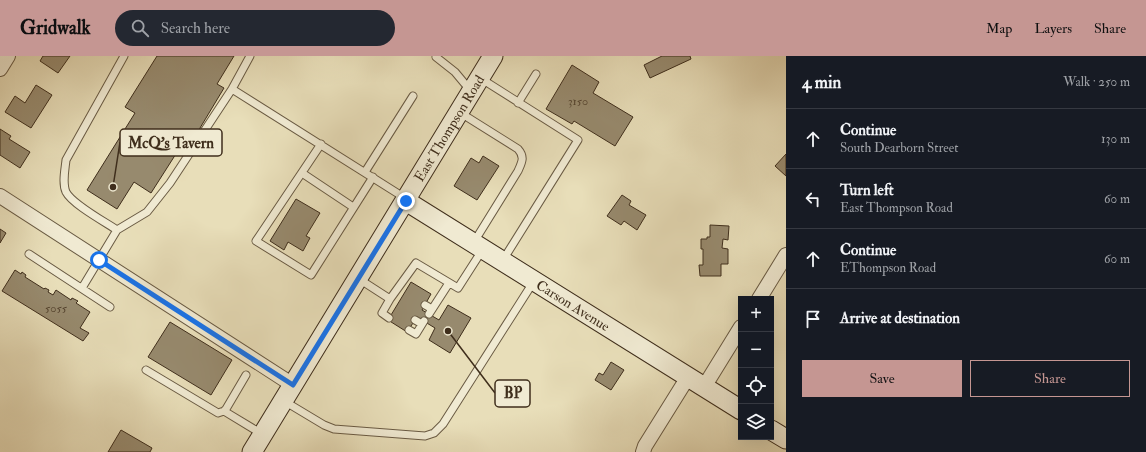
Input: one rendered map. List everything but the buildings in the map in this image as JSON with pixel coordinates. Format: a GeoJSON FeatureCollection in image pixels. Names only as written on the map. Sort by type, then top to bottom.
{"type":"FeatureCollection","features":[{"type":"Feature","properties":{"kind":"main road","name":"East Thompson Road"},"geometry":{"type":"LineString","coordinates":[[293,385],[493,56]]}},
{"type":"Feature","properties":{"kind":"main road","name":"Carson Avenue"},"geometry":{"type":"LineString","coordinates":[[406,200],[502,262],[738,408]]}},
{"type":"Feature","properties":{"kind":"main road"},"geometry":{"type":"LineString","coordinates":[[252,452],[293,385]]}},
{"type":"Feature","properties":{"kind":"main road"},"geometry":{"type":"LineString","coordinates":[[774,432],[786,439]]}},
{"type":"Feature","properties":{"kind":"street"},"geometry":{"type":"LineString","coordinates":[[0,69],[8,56]]}},
{"type":"Feature","properties":{"kind":"street"},"geometry":{"type":"LineString","coordinates":[[0,196],[293,385]]}},
{"type":"Feature","properties":{"kind":"street"},"geometry":{"type":"LineString","coordinates":[[761,296],[786,255]]}},
{"type":"Feature","properties":{"kind":"street"},"geometry":{"type":"LineString","coordinates":[[704,387],[738,332]]}},
{"type":"Feature","properties":{"kind":"street"},"geometry":{"type":"LineString","coordinates":[[643,452],[645,446],[688,377]]}},
{"type":"Feature","properties":{"kind":"lane"},"geometry":{"type":"LineString","coordinates":[[117,230],[75,202],[66,192],[64,178],[66,160],[124,56]]}},
{"type":"Feature","properties":{"kind":"lane"},"geometry":{"type":"LineString","coordinates":[[82,288],[117,230],[147,212],[170,183],[232,89],[250,56]]}},
{"type":"Feature","properties":{"kind":"lane"},"geometry":{"type":"LineString","coordinates":[[436,57],[455,72],[476,85],[518,103],[578,140],[502,262]]}},
{"type":"Feature","properties":{"kind":"lane"},"geometry":{"type":"LineString","coordinates":[[518,103],[536,74]]}},
{"type":"Feature","properties":{"kind":"lane"},"geometry":{"type":"LineString","coordinates":[[232,89],[373,177],[406,200]]}},
{"type":"Feature","properties":{"kind":"lane"},"geometry":{"type":"LineString","coordinates":[[365,172],[413,96]]}},
{"type":"Feature","properties":{"kind":"lane"},"geometry":{"type":"LineString","coordinates":[[389,318],[382,313],[389,301],[401,290],[416,263],[458,288],[478,246],[523,161],[522,154],[518,149],[459,112]]}},
{"type":"Feature","properties":{"kind":"lane"},"geometry":{"type":"LineString","coordinates":[[321,144],[256,241],[311,275],[373,177]]}},
{"type":"Feature","properties":{"kind":"lane"},"geometry":{"type":"LineString","coordinates":[[302,173],[353,207]]}},
{"type":"Feature","properties":{"kind":"lane"},"geometry":{"type":"LineString","coordinates":[[29,254],[110,306]]}},
{"type":"Feature","properties":{"kind":"lane"},"geometry":{"type":"LineString","coordinates":[[358,278],[389,301],[395,308]]}},
{"type":"Feature","properties":{"kind":"lane"},"geometry":{"type":"LineString","coordinates":[[284,401],[324,425],[334,429],[425,436],[434,433],[443,424],[534,281]]}},
{"type":"Feature","properties":{"kind":"lane"},"geometry":{"type":"LineString","coordinates":[[425,305],[430,311],[449,283]]}},
{"type":"Feature","properties":{"kind":"lane"},"geometry":{"type":"LineString","coordinates":[[409,330],[416,334],[423,323],[415,320]]}},
{"type":"Feature","properties":{"kind":"lane"},"geometry":{"type":"LineString","coordinates":[[146,370],[218,413],[224,411],[246,376]]}},
{"type":"Feature","properties":{"kind":"lane"},"geometry":{"type":"LineString","coordinates":[[224,411],[263,435]]}},
{"type":"Feature","properties":{"kind":"place","name":"McQ's Tavern"},"geometry":{"type":"Point","coordinates":[113,187]}},
{"type":"Feature","properties":{"kind":"place","name":"BP"},"geometry":{"type":"Point","coordinates":[448,331]}},
{"type":"Feature","properties":{"kind":"route"},"geometry":{"type":"LineString","coordinates":[[99,260],[293,385],[406,201]]}}]}
